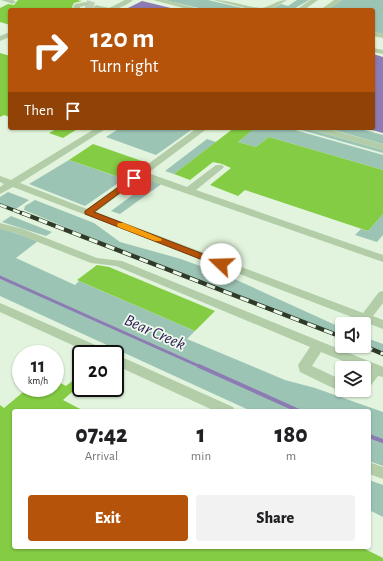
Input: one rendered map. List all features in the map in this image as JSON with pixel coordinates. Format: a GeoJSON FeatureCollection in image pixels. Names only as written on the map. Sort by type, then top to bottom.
{"type":"FeatureCollection","features":[{"type":"Feature","properties":{"kind":"lane"},"geometry":{"type":"LineString","coordinates":[[4,0],[13,2]]}},
{"type":"Feature","properties":{"kind":"lane"},"geometry":{"type":"LineString","coordinates":[[113,8],[130,0]]}},
{"type":"Feature","properties":{"kind":"lane"},"geometry":{"type":"LineString","coordinates":[[156,0],[191,8]]}},
{"type":"Feature","properties":{"kind":"lane"},"geometry":{"type":"LineString","coordinates":[[216,0],[253,8]]}},
{"type":"Feature","properties":{"kind":"lane"},"geometry":{"type":"LineString","coordinates":[[302,8],[315,0]]}},
{"type":"Feature","properties":{"kind":"lane"},"geometry":{"type":"LineString","coordinates":[[326,8],[339,0]]}},
{"type":"Feature","properties":{"kind":"lane"},"geometry":{"type":"LineString","coordinates":[[270,8],[279,1]]}},
{"type":"Feature","properties":{"kind":"lane"},"geometry":{"type":"LineString","coordinates":[[78,8],[76,7],[77,5],[86,4]]}},
{"type":"Feature","properties":{"kind":"lane"},"geometry":{"type":"LineString","coordinates":[[96,7],[100,8]]}},
{"type":"Feature","properties":{"kind":"lane"},"geometry":{"type":"LineString","coordinates":[[0,191],[99,130]]}},
{"type":"Feature","properties":{"kind":"lane"},"geometry":{"type":"LineString","coordinates":[[88,213],[200,130]]}},
{"type":"Feature","properties":{"kind":"lane"},"geometry":{"type":"LineString","coordinates":[[323,130],[383,147]]}},
{"type":"Feature","properties":{"kind":"lane"},"geometry":{"type":"LineString","coordinates":[[188,190],[219,167]]}},
{"type":"Feature","properties":{"kind":"lane"},"geometry":{"type":"LineString","coordinates":[[140,174],[383,259]]}},
{"type":"Feature","properties":{"kind":"lane"},"geometry":{"type":"LineString","coordinates":[[0,179],[362,317]]}},
{"type":"Feature","properties":{"kind":"lane"},"geometry":{"type":"LineString","coordinates":[[0,226],[19,231],[95,261],[118,263],[380,370],[371,378]]}},
{"type":"Feature","properties":{"kind":"lane"},"geometry":{"type":"LineString","coordinates":[[366,317],[383,294]]}},
{"type":"Feature","properties":{"kind":"lane"},"geometry":{"type":"LineString","coordinates":[[0,307],[84,345]]}},
{"type":"Feature","properties":{"kind":"lane"},"geometry":{"type":"LineString","coordinates":[[371,320],[383,325]]}},
{"type":"Feature","properties":{"kind":"lane"},"geometry":{"type":"LineString","coordinates":[[319,345],[305,365],[305,369],[335,383]]}},
{"type":"Feature","properties":{"kind":"lane"},"geometry":{"type":"LineString","coordinates":[[124,363],[224,409]]}},
{"type":"Feature","properties":{"kind":"lane"},"geometry":{"type":"LineString","coordinates":[[371,469],[383,473]]}},
{"type":"Feature","properties":{"kind":"green space"},"geometry":{"type":"Polygon","coordinates":[[[164,0],[208,0],[242,8],[198,8],[164,0]]]}},
{"type":"Feature","properties":{"kind":"green space"},"geometry":{"type":"Polygon","coordinates":[[[297,0],[309,0],[295,8],[274,8],[281,4],[288,6],[297,0]]]}},
{"type":"Feature","properties":{"kind":"green space"},"geometry":{"type":"Polygon","coordinates":[[[342,0],[383,0],[383,34],[375,32],[375,8],[330,8],[342,0]]]}},
{"type":"Feature","properties":{"kind":"green space"},"geometry":{"type":"Polygon","coordinates":[[[117,130],[191,130],[156,155],[106,137],[117,130]]]}},
{"type":"Feature","properties":{"kind":"green space"},"geometry":{"type":"Polygon","coordinates":[[[253,130],[295,130],[383,155],[383,170],[269,137],[256,147],[238,142],[253,130]]]}},
{"type":"Feature","properties":{"kind":"green space"},"geometry":{"type":"Polygon","coordinates":[[[301,130],[312,130],[383,150],[383,153],[301,130]]]}},
{"type":"Feature","properties":{"kind":"green space"},"geometry":{"type":"Polygon","coordinates":[[[334,130],[364,130],[383,135],[383,144],[334,130]]]}},
{"type":"Feature","properties":{"kind":"green space"},"geometry":{"type":"Polygon","coordinates":[[[207,139],[216,142],[174,174],[165,171],[207,139]]]}},
{"type":"Feature","properties":{"kind":"green space"},"geometry":{"type":"Polygon","coordinates":[[[69,160],[124,179],[85,206],[29,184],[69,160]]]}},
{"type":"Feature","properties":{"kind":"green space"},"geometry":{"type":"Polygon","coordinates":[[[153,180],[161,183],[160,185],[120,214],[111,211],[153,180]]]}},
{"type":"Feature","properties":{"kind":"green space"},"geometry":{"type":"Polygon","coordinates":[[[8,192],[29,200],[16,209],[0,203],[0,197],[8,192]]]}},
{"type":"Feature","properties":{"kind":"green space"},"geometry":{"type":"Polygon","coordinates":[[[35,200],[94,223],[120,242],[181,259],[230,277],[335,325],[335,333],[92,238],[24,210],[25,206],[35,200]]]}},
{"type":"Feature","properties":{"kind":"green space"},"geometry":{"type":"Polygon","coordinates":[[[383,214],[383,235],[377,242],[355,235],[361,229],[368,231],[383,214]]]}},
{"type":"Feature","properties":{"kind":"green space"},"geometry":{"type":"Polygon","coordinates":[[[11,216],[52,232],[46,236],[2,222],[11,216]]]}},
{"type":"Feature","properties":{"kind":"green space"},"geometry":{"type":"Polygon","coordinates":[[[0,228],[38,241],[16,258],[75,285],[79,281],[195,331],[187,339],[285,380],[315,388],[335,395],[335,397],[340,397],[383,412],[383,466],[371,462],[371,409],[247,409],[124,353],[124,345],[107,345],[0,296],[0,228]]]}},
{"type":"Feature","properties":{"kind":"green space"},"geometry":{"type":"Polygon","coordinates":[[[371,340],[383,344],[383,352],[371,348],[371,340]]]}},
{"type":"Feature","properties":{"kind":"green space"},"geometry":{"type":"Polygon","coordinates":[[[371,481],[383,485],[383,517],[371,511],[371,481]]]}},
{"type":"Feature","properties":{"kind":"shaded area"},"geometry":{"type":"Polygon","coordinates":[[[142,1],[171,8],[128,8],[142,1]]]}},
{"type":"Feature","properties":{"kind":"shaded area"},"geometry":{"type":"Polygon","coordinates":[[[375,55],[383,57],[383,133],[372,130],[375,130],[375,55]]]}},
{"type":"Feature","properties":{"kind":"building"},"geometry":{"type":"Polygon","coordinates":[[[18,0],[82,1],[74,3],[73,8],[8,8],[8,24],[0,22],[0,8],[8,4],[14,5],[18,0]]]}},
{"type":"Feature","properties":{"kind":"building"},"geometry":{"type":"Polygon","coordinates":[[[0,53],[8,55],[8,116],[4,115],[0,117],[0,53]]]}},
{"type":"Feature","properties":{"kind":"building"},"geometry":{"type":"Polygon","coordinates":[[[54,130],[76,130],[63,138],[49,133],[54,130]]]}},
{"type":"Feature","properties":{"kind":"building"},"geometry":{"type":"Polygon","coordinates":[[[231,130],[253,130],[238,142],[256,147],[269,137],[383,170],[383,214],[368,231],[245,190],[238,196],[210,185],[231,168],[222,164],[213,162],[190,180],[174,174],[231,130]]]}},
{"type":"Feature","properties":{"kind":"building"},"geometry":{"type":"Polygon","coordinates":[[[93,144],[142,161],[119,177],[69,160],[93,144]]]}},
{"type":"Feature","properties":{"kind":"building"},"geometry":{"type":"Polygon","coordinates":[[[97,265],[109,267],[215,311],[195,331],[77,280],[97,265]]]}},
{"type":"Feature","properties":{"kind":"building"},"geometry":{"type":"Polygon","coordinates":[[[72,381],[72,392],[63,400],[80,409],[12,409],[12,549],[365,549],[383,558],[383,561],[0,561],[0,405],[4,408],[17,397],[64,397],[64,385],[66,386],[72,381]]]}},
{"type":"Feature","properties":{"kind":"waterway","name":"Bear Creek"},"geometry":{"type":"LineString","coordinates":[[0,277],[201,367]]}},
{"type":"Feature","properties":{"kind":"waterway","name":"Bear Creek"},"geometry":{"type":"LineString","coordinates":[[199,366],[295,409]]}},
{"type":"Feature","properties":{"kind":"waterway","name":"Bear Creek"},"geometry":{"type":"LineString","coordinates":[[371,437],[383,441]]}},
{"type":"Feature","properties":{"kind":"tunnel"},"geometry":{"type":"LineString","coordinates":[[86,4],[96,7]]}},
{"type":"Feature","properties":{"kind":"railway"},"geometry":{"type":"LineString","coordinates":[[0,205],[24,214]]}},
{"type":"Feature","properties":{"kind":"railway"},"geometry":{"type":"LineString","coordinates":[[22,213],[335,334]]}},
{"type":"Feature","properties":{"kind":"railway"},"geometry":{"type":"LineString","coordinates":[[371,349],[383,354]]}},
{"type":"Feature","properties":{"kind":"slow traffic"},"geometry":{"type":"LineString","coordinates":[[121,225],[158,239]]}},
{"type":"Feature","properties":{"kind":"route"},"geometry":{"type":"LineString","coordinates":[[134,178],[88,213],[221,264]]}}]}
